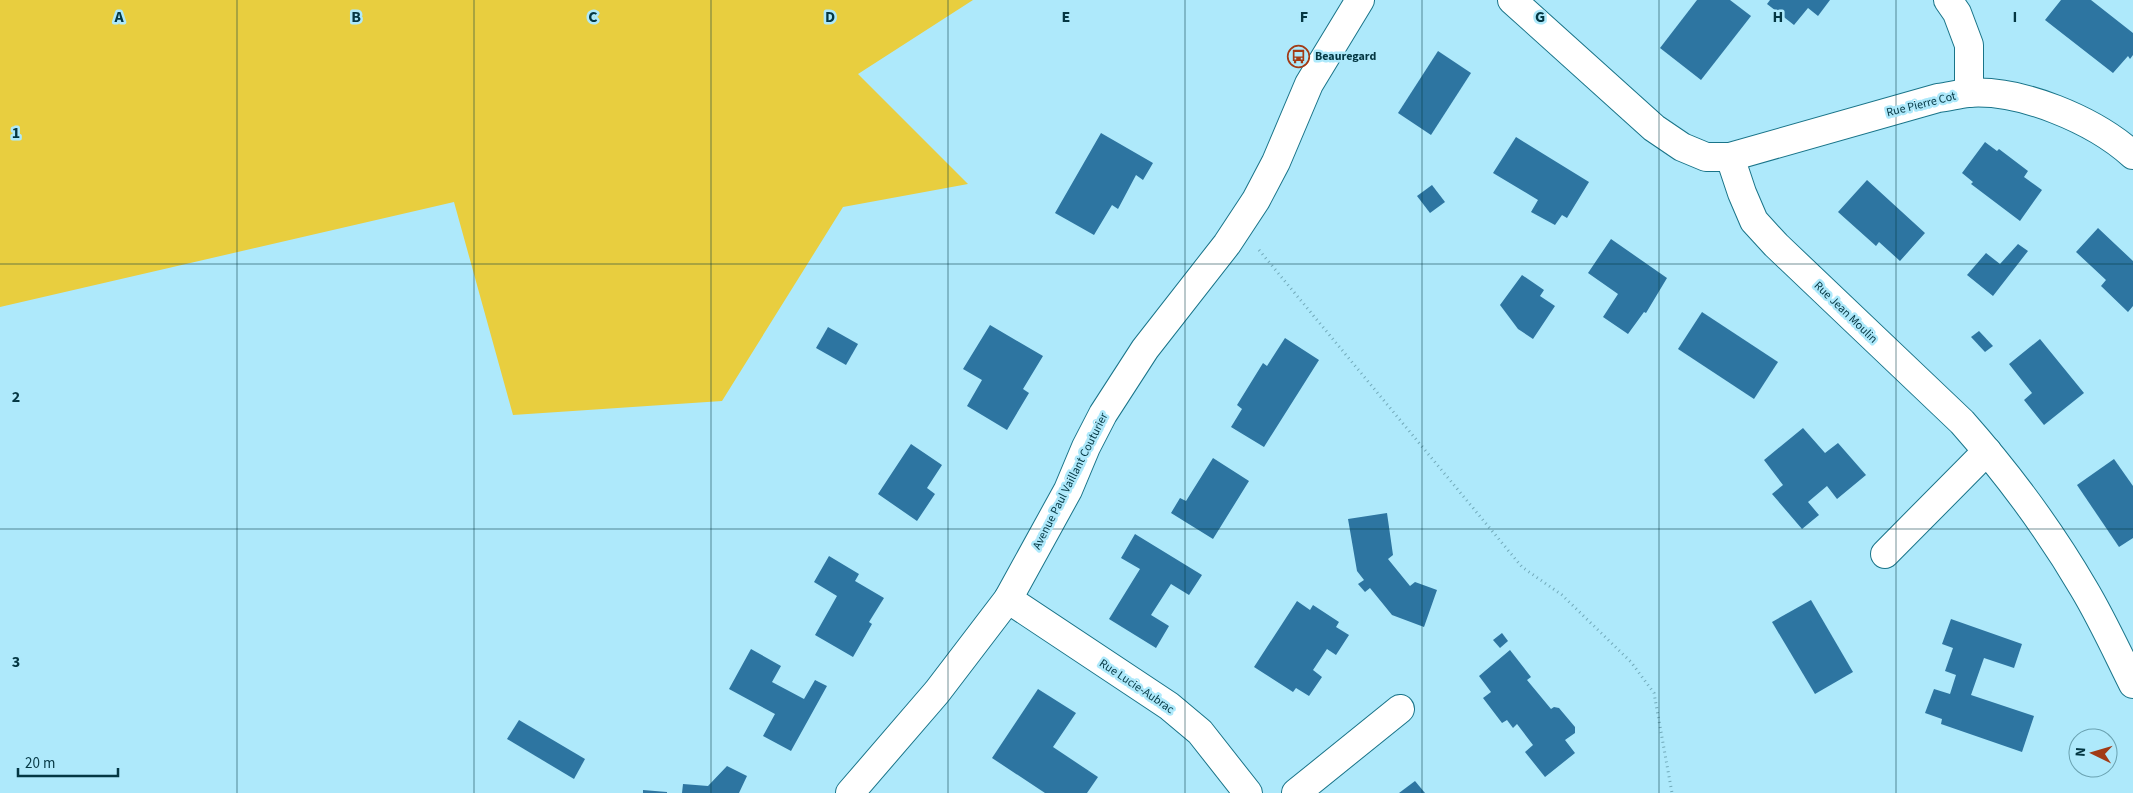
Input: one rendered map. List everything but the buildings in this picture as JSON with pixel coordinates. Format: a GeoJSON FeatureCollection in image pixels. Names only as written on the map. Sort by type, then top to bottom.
{"type":"FeatureCollection","features":[{"type":"Feature","properties":{"kind":"street","name":"Avenue Paul Vaillant Couturier"},"geometry":{"type":"LineString","coordinates":[[850,793],[937,692],[1008,599],[1068,490],[1086,447],[1103,414],[1145,349],[1190,294],[1256,200],[1276,162],[1309,84],[1360,0]]}},
{"type":"Feature","properties":{"kind":"street"},"geometry":{"type":"LineString","coordinates":[[1512,0],[1654,128],[1682,147],[1706,157],[1730,157]]}},
{"type":"Feature","properties":{"kind":"street"},"geometry":{"type":"LineString","coordinates":[[1948,0],[1957,13],[1969,46],[1969,93]]}},
{"type":"Feature","properties":{"kind":"street","name":"Rue Pierre Cot"},"geometry":{"type":"LineString","coordinates":[[1730,157],[1938,98],[1969,93],[2001,94],[2045,106],[2085,123],[2121,144],[2133,155]]}},
{"type":"Feature","properties":{"kind":"street","name":"Rue Jean Moulin"},"geometry":{"type":"LineString","coordinates":[[1730,157],[1742,193],[1754,220],[1770,239],[1962,422],[1987,451],[2046,528],[2085,590],[2133,684]]}},
{"type":"Feature","properties":{"kind":"street"},"geometry":{"type":"LineString","coordinates":[[1886,554],[1987,451]]}},
{"type":"Feature","properties":{"kind":"street","name":"Rue Lucie-Aubrac"},"geometry":{"type":"LineString","coordinates":[[1008,599],[1170,706],[1200,732],[1248,793]]}},
{"type":"Feature","properties":{"kind":"street"},"geometry":{"type":"LineString","coordinates":[[1296,793],[1400,709]]}},
{"type":"Feature","properties":{"kind":"path"},"geometry":{"type":"LineString","coordinates":[[1239,226],[1522,567],[1562,595],[1631,662],[1654,693],[1672,793]]}},
{"type":"Feature","properties":{"kind":"shaded area"},"geometry":{"type":"Polygon","coordinates":[[[0,0],[973,0],[858,74],[968,184],[843,207],[722,401],[513,415],[454,202],[0,307],[0,0]]]}},
{"type":"Feature","properties":{"kind":"place","name":"Beauregard"},"geometry":{"type":"Point","coordinates":[1299,56]}}]}
